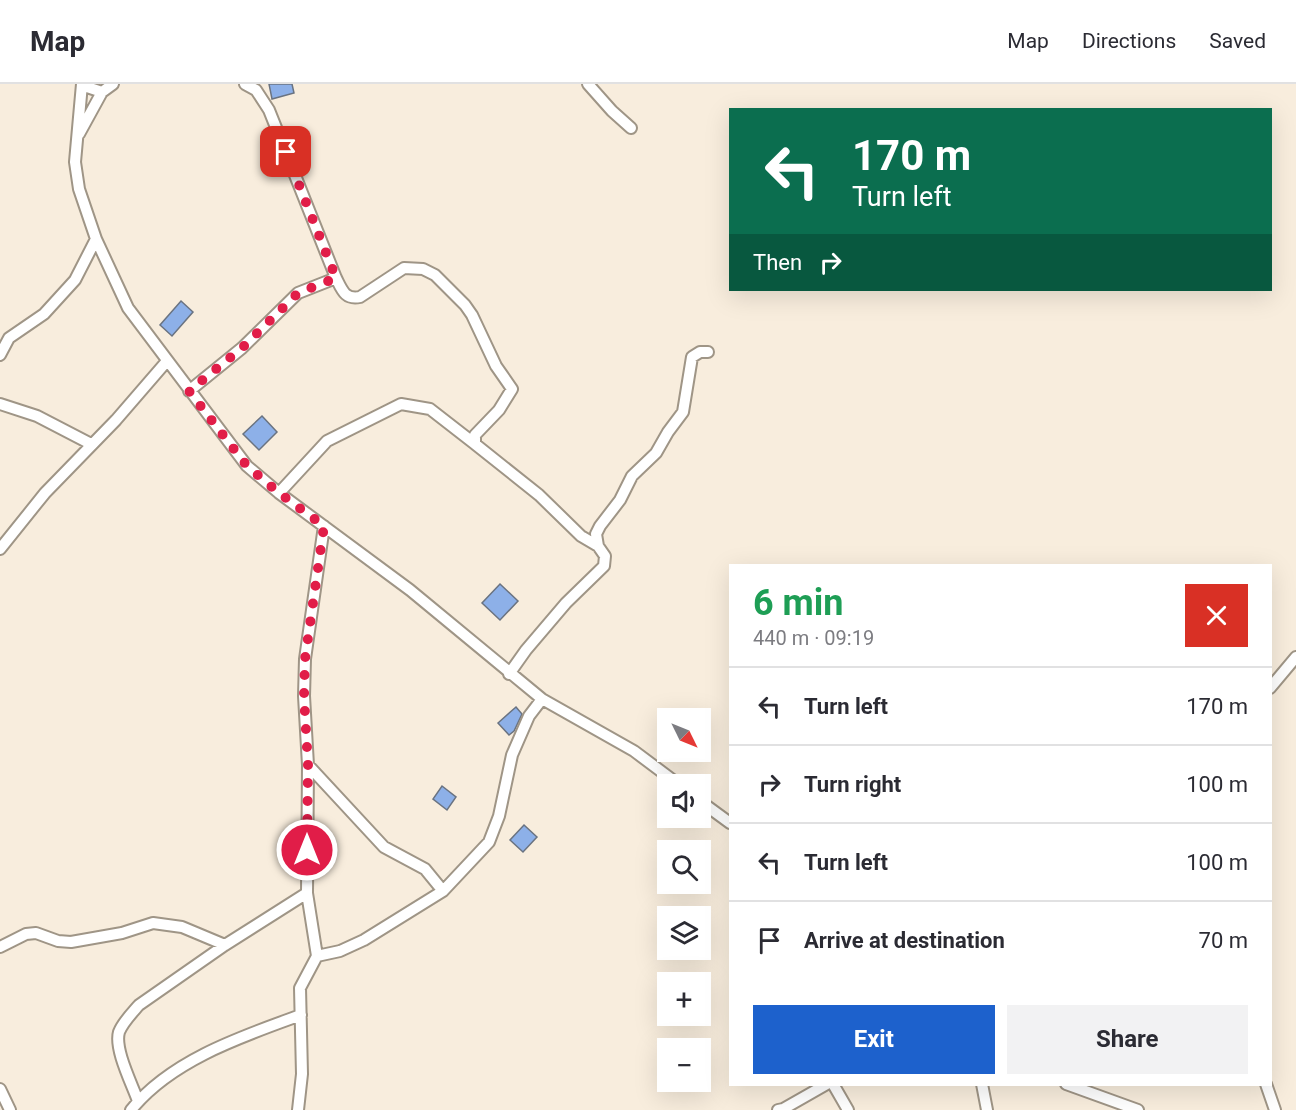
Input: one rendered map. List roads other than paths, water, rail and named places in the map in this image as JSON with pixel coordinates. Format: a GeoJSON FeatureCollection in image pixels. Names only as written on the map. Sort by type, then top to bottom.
{"type":"FeatureCollection","features":[{"type":"Feature","properties":{"kind":"street"},"geometry":{"type":"LineString","coordinates":[[102,92],[83,84],[75,162],[79,189],[96,239],[128,308],[247,466],[279,493],[410,590],[542,699],[634,751],[665,774]]}},
{"type":"Feature","properties":{"kind":"street"},"geometry":{"type":"LineString","coordinates":[[76,141],[102,92],[112,84]]}},
{"type":"Feature","properties":{"kind":"street"},"geometry":{"type":"LineString","coordinates":[[245,84],[256,90],[269,110],[344,295],[352,299],[360,297],[404,268],[423,269],[435,275],[472,315],[496,366],[512,388],[499,410],[476,435],[475,444]]}},
{"type":"Feature","properties":{"kind":"street"},"geometry":{"type":"LineString","coordinates":[[588,84],[612,111],[632,128]]}},
{"type":"Feature","properties":{"kind":"street"},"geometry":{"type":"LineString","coordinates":[[0,355],[9,338],[44,314],[75,280],[96,239]]}},
{"type":"Feature","properties":{"kind":"street"},"geometry":{"type":"LineString","coordinates":[[189,391],[242,348],[298,293],[336,278]]}},
{"type":"Feature","properties":{"kind":"street"},"geometry":{"type":"LineString","coordinates":[[598,546],[596,534],[600,526],[620,500],[632,476],[656,453],[683,412],[692,357],[700,352],[708,352]]}},
{"type":"Feature","properties":{"kind":"street"},"geometry":{"type":"LineString","coordinates":[[0,549],[45,493],[116,420],[167,361]]}},
{"type":"Feature","properties":{"kind":"street"},"geometry":{"type":"LineString","coordinates":[[0,404],[37,416],[91,444]]}},
{"type":"Feature","properties":{"kind":"street"},"geometry":{"type":"LineString","coordinates":[[279,493],[327,441],[401,404],[430,409],[475,444],[539,495],[581,536],[598,546],[605,556],[604,566],[566,603],[509,674]]}},
{"type":"Feature","properties":{"kind":"street"},"geometry":{"type":"LineString","coordinates":[[298,1110],[302,1074],[300,988],[317,956],[307,893],[308,765],[304,696],[305,659],[324,526]]}},
{"type":"Feature","properties":{"kind":"street"},"geometry":{"type":"LineString","coordinates":[[1272,686],[1296,657]]}},
{"type":"Feature","properties":{"kind":"street"},"geometry":{"type":"LineString","coordinates":[[317,956],[340,951],[364,940],[443,891],[489,842],[499,816],[512,755],[529,716],[542,699]]}},
{"type":"Feature","properties":{"kind":"street"},"geometry":{"type":"LineString","coordinates":[[308,765],[384,847],[425,869],[443,891]]}},
{"type":"Feature","properties":{"kind":"street"},"geometry":{"type":"LineString","coordinates":[[711,809],[729,822]]}},
{"type":"Feature","properties":{"kind":"street"},"geometry":{"type":"LineString","coordinates":[[138,1101],[119,1051],[119,1034],[140,1005],[225,945],[307,893]]}},
{"type":"Feature","properties":{"kind":"street"},"geometry":{"type":"LineString","coordinates":[[0,947],[26,934],[36,933],[58,941],[71,942],[122,933],[153,923],[182,927],[225,945]]}},
{"type":"Feature","properties":{"kind":"street"},"geometry":{"type":"LineString","coordinates":[[130,1110],[138,1101],[177,1071],[209,1051],[302,1015]]}},
{"type":"Feature","properties":{"kind":"street"},"geometry":{"type":"LineString","coordinates":[[782,1110],[824,1086]]}},
{"type":"Feature","properties":{"kind":"street"},"geometry":{"type":"LineString","coordinates":[[834,1086],[848,1110]]}},
{"type":"Feature","properties":{"kind":"street"},"geometry":{"type":"LineString","coordinates":[[982,1086],[987,1110]]}},
{"type":"Feature","properties":{"kind":"street"},"geometry":{"type":"LineString","coordinates":[[1072,1086],[1138,1110]]}},
{"type":"Feature","properties":{"kind":"street"},"geometry":{"type":"LineString","coordinates":[[1267,1086],[1275,1110]]}},
{"type":"Feature","properties":{"kind":"street"},"geometry":{"type":"LineString","coordinates":[[0,1089],[10,1110]]}}]}
